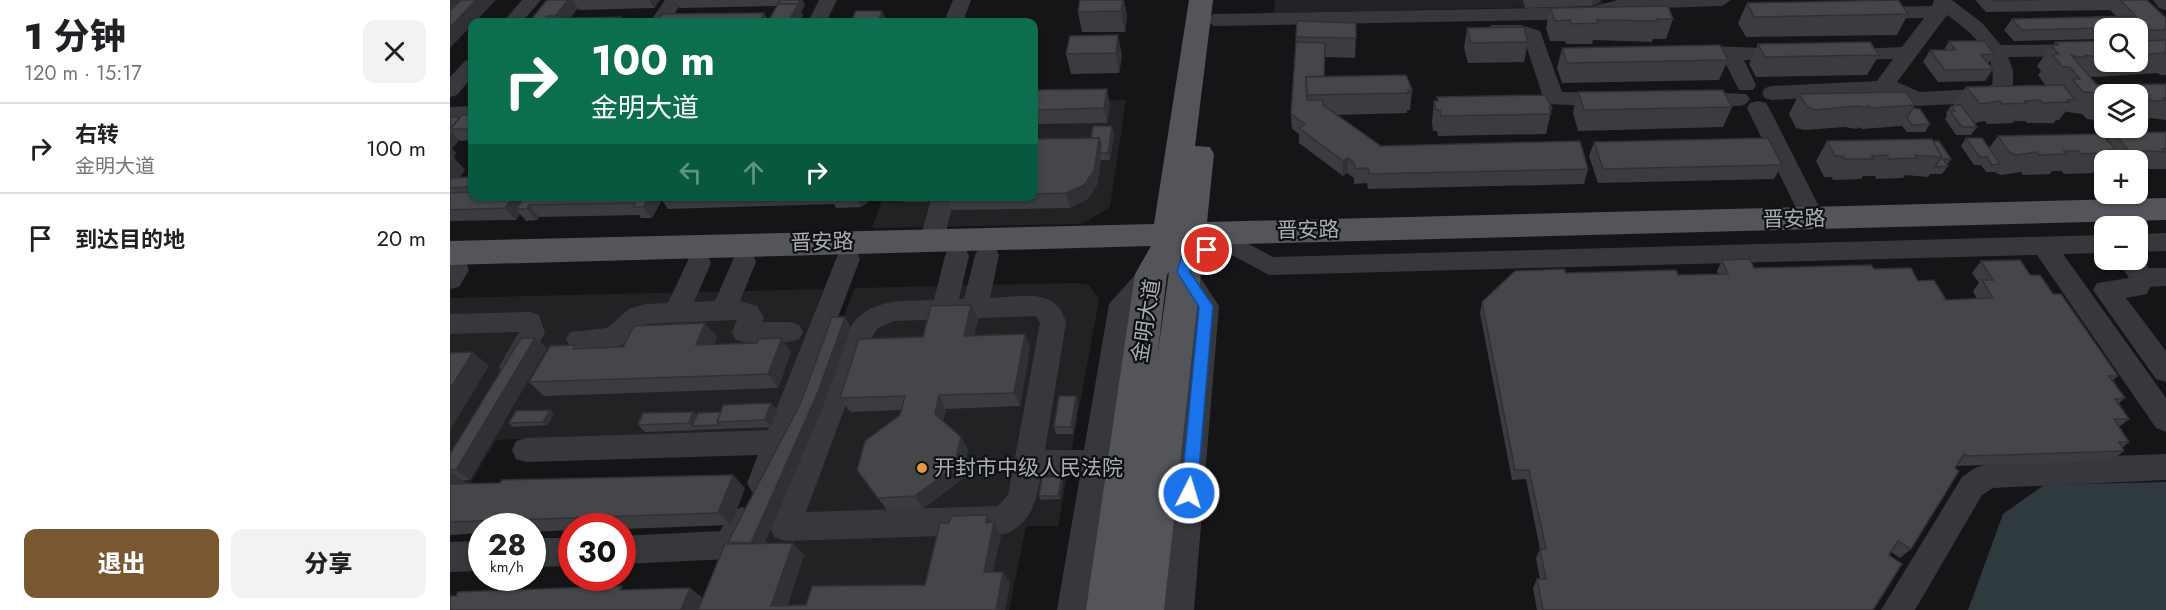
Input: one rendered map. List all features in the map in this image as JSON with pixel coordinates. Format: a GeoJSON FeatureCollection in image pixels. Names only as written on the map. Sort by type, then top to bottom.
{"type":"FeatureCollection","features":[{"type":"Feature","properties":{"kind":"main road","name":"金明大道"},"geometry":{"type":"LineString","coordinates":[[1107,610],[1175,252],[1210,7]]}},
{"type":"Feature","properties":{"kind":"main road","name":"晋安路"},"geometry":{"type":"LineString","coordinates":[[452,268],[848,259],[959,250],[1175,252],[1813,218],[2166,209]]}},
{"type":"Feature","properties":{"kind":"main road"},"geometry":{"type":"LineString","coordinates":[[2148,227],[2166,226]]}},
{"type":"Feature","properties":{"kind":"main road","name":"晋安路"},"geometry":{"type":"LineString","coordinates":[[452,268],[959,250],[1175,252],[2094,228]]}},
{"type":"Feature","properties":{"kind":"main road","name":"金明大道"},"geometry":{"type":"LineString","coordinates":[[1143,610],[1175,252]]}},
{"type":"Feature","properties":{"kind":"street"},"geometry":{"type":"LineString","coordinates":[[516,18],[532,0]]}},
{"type":"Feature","properties":{"kind":"street"},"geometry":{"type":"LineString","coordinates":[[662,18],[675,0]]}},
{"type":"Feature","properties":{"kind":"street"},"geometry":{"type":"LineString","coordinates":[[819,18],[828,0]]}},
{"type":"Feature","properties":{"kind":"street"},"geometry":{"type":"LineString","coordinates":[[955,18],[962,0]]}},
{"type":"Feature","properties":{"kind":"street"},"geometry":{"type":"LineString","coordinates":[[1210,7],[1460,8],[1592,12],[1628,3],[1722,0]]}},
{"type":"Feature","properties":{"kind":"street"},"geometry":{"type":"LineString","coordinates":[[2162,0],[2166,4]]}},
{"type":"Feature","properties":{"kind":"street"},"geometry":{"type":"LineString","coordinates":[[1680,99],[1879,89],[1886,86],[1941,5]]}},
{"type":"Feature","properties":{"kind":"street"},"geometry":{"type":"LineString","coordinates":[[1850,13],[1941,5],[1977,28],[1995,51],[2001,67],[2003,85],[1999,90],[1991,93],[1917,99],[1886,86]]}},
{"type":"Feature","properties":{"kind":"street"},"geometry":{"type":"LineString","coordinates":[[1368,32],[1521,31],[1533,35],[1552,94],[1560,101],[1632,100]]}},
{"type":"Feature","properties":{"kind":"street"},"geometry":{"type":"LineString","coordinates":[[1995,51],[2094,50]]}},
{"type":"Feature","properties":{"kind":"street"},"geometry":{"type":"LineString","coordinates":[[1671,51],[1730,53],[1746,56],[1804,55]]}},
{"type":"Feature","properties":{"kind":"street"},"geometry":{"type":"LineString","coordinates":[[1539,52],[1564,52]]}},
{"type":"Feature","properties":{"kind":"street"},"geometry":{"type":"LineString","coordinates":[[1730,53],[1754,96],[1813,218]]}},
{"type":"Feature","properties":{"kind":"street"},"geometry":{"type":"LineString","coordinates":[[1828,54],[1909,53]]}},
{"type":"Feature","properties":{"kind":"street"},"geometry":{"type":"LineString","coordinates":[[450,90],[468,70]]}},
{"type":"Feature","properties":{"kind":"street"},"geometry":{"type":"LineString","coordinates":[[450,114],[468,113]]}},
{"type":"Feature","properties":{"kind":"street"},"geometry":{"type":"LineString","coordinates":[[945,201],[975,308]]}},
{"type":"Feature","properties":{"kind":"street"},"geometry":{"type":"LineString","coordinates":[[2148,243],[2166,242]]}},
{"type":"Feature","properties":{"kind":"street"},"geometry":{"type":"LineString","coordinates":[[1241,249],[1269,266],[2094,244]]}},
{"type":"Feature","properties":{"kind":"street"},"geometry":{"type":"LineString","coordinates":[[2043,245],[2166,420]]}},
{"type":"Feature","properties":{"kind":"street"},"geometry":{"type":"LineString","coordinates":[[944,309],[959,250]]}},
{"type":"Feature","properties":{"kind":"street"},"geometry":{"type":"LineString","coordinates":[[1073,610],[1122,304],[1175,252],[1206,306],[1178,610]]}},
{"type":"Feature","properties":{"kind":"street"},"geometry":{"type":"LineString","coordinates":[[636,549],[729,545],[766,475],[848,259]]}},
{"type":"Feature","properties":{"kind":"street"},"geometry":{"type":"LineString","coordinates":[[723,311],[744,262]]}},
{"type":"Feature","properties":{"kind":"street"},"geometry":{"type":"LineString","coordinates":[[676,313],[699,263]]}},
{"type":"Feature","properties":{"kind":"street"},"geometry":{"type":"LineString","coordinates":[[2146,271],[2138,286],[2106,290],[2166,371]]}},
{"type":"Feature","properties":{"kind":"street"},"geometry":{"type":"LineString","coordinates":[[1040,306],[1053,316],[1022,501],[1005,520],[784,527],[858,336],[869,321],[891,311],[975,308],[1040,306]]}},
{"type":"Feature","properties":{"kind":"street"},"geometry":{"type":"LineString","coordinates":[[579,339],[613,338],[638,316],[723,311],[748,313],[751,318],[745,333],[790,332]]}},
{"type":"Feature","properties":{"kind":"street"},"geometry":{"type":"LineString","coordinates":[[450,324],[530,322],[532,333],[498,390]]}},
{"type":"Feature","properties":{"kind":"street"},"geometry":{"type":"LineString","coordinates":[[526,450],[779,442]]}},
{"type":"Feature","properties":{"kind":"street"},"geometry":{"type":"LineString","coordinates":[[1029,462],[1095,463]]}},
{"type":"Feature","properties":{"kind":"street"},"geometry":{"type":"LineString","coordinates":[[1897,610],[1972,486],[1985,477],[2000,473],[2166,467]]}},
{"type":"Feature","properties":{"kind":"street"},"geometry":{"type":"LineString","coordinates":[[450,557],[468,556]]}},
{"type":"Feature","properties":{"kind":"shaded area"},"geometry":{"type":"Polygon","coordinates":[[[1275,0],[1602,0],[1603,4],[1601,6],[1274,13],[1275,0]]]}},
{"type":"Feature","properties":{"kind":"shaded area"},"geometry":{"type":"Polygon","coordinates":[[[1126,100],[1110,207],[1080,224],[872,228],[882,201],[1038,201],[1038,102],[1126,100]]]}},
{"type":"Feature","properties":{"kind":"shaded area","name":"开封市中级人民法院"},"geometry":{"type":"Polygon","coordinates":[[[1076,283],[1089,285],[1099,299],[1058,526],[1026,526],[1009,610],[711,610],[805,413],[855,288],[1076,283]]]}},
{"type":"Feature","properties":{"kind":"shaded area"},"geometry":{"type":"Polygon","coordinates":[[[823,289],[772,430],[496,440],[450,518],[450,298],[823,289]]]}},
{"type":"Feature","properties":{"kind":"shaded area"},"geometry":{"type":"Polygon","coordinates":[[[2166,482],[2166,610],[1968,610],[2003,514],[2044,485],[2166,482]]]}},
{"type":"Feature","properties":{"kind":"building"},"geometry":{"type":"Polygon","coordinates":[[[461,0],[476,0],[450,27],[450,11],[461,0]]]}},
{"type":"Feature","properties":{"kind":"building"},"geometry":{"type":"Polygon","coordinates":[[[547,0],[568,0],[555,16],[532,18],[547,0]]]}},
{"type":"Feature","properties":{"kind":"building"},"geometry":{"type":"Polygon","coordinates":[[[781,0],[800,0],[798,4],[778,4],[781,0]]]}},
{"type":"Feature","properties":{"kind":"building"},"geometry":{"type":"Polygon","coordinates":[[[1080,0],[1123,0],[1121,11],[1078,12],[1080,0]]]}},
{"type":"Feature","properties":{"kind":"building"},"geometry":{"type":"Polygon","coordinates":[[[1898,0],[1908,14],[1754,17],[1747,3],[1898,0]]]}},
{"type":"Feature","properties":{"kind":"building"},"geometry":{"type":"Polygon","coordinates":[[[1992,0],[2038,0],[1993,1],[1992,0]]]}},
{"type":"Feature","properties":{"kind":"building"},"geometry":{"type":"Polygon","coordinates":[[[2120,0],[2147,0],[2166,18],[2166,30],[2150,30],[2148,18],[2094,18],[2094,28],[2022,30],[2012,19],[2136,16],[2120,0]]]}},
{"type":"Feature","properties":{"kind":"building"},"geometry":{"type":"Polygon","coordinates":[[[778,4],[798,4],[790,18],[770,18],[778,4]]]}},
{"type":"Feature","properties":{"kind":"building"},"geometry":{"type":"Polygon","coordinates":[[[1668,6],[1673,19],[1657,19],[1658,21],[1597,20],[1598,23],[1571,24],[1570,20],[1555,21],[1550,8],[1668,6]]]}},
{"type":"Feature","properties":{"kind":"building"},"geometry":{"type":"Polygon","coordinates":[[[856,11],[882,11],[879,18],[852,18],[856,11]]]}},
{"type":"Feature","properties":{"kind":"building"},"geometry":{"type":"Polygon","coordinates":[[[764,13],[761,18],[660,18],[662,14],[764,13]]]}},
{"type":"Feature","properties":{"kind":"building"},"geometry":{"type":"Polygon","coordinates":[[[1297,21],[1356,23],[1356,38],[1296,37],[1297,21]]]}},
{"type":"Feature","properties":{"kind":"building"},"geometry":{"type":"Polygon","coordinates":[[[1524,27],[1528,42],[1471,43],[1467,28],[1524,27]]]}},
{"type":"Feature","properties":{"kind":"building"},"geometry":{"type":"Polygon","coordinates":[[[1118,35],[1116,53],[1066,54],[1070,36],[1118,35]]]}},
{"type":"Feature","properties":{"kind":"building"},"geometry":{"type":"Polygon","coordinates":[[[2166,40],[2166,53],[2148,54],[2148,41],[2166,40]]]}},
{"type":"Feature","properties":{"kind":"building"},"geometry":{"type":"Polygon","coordinates":[[[1949,41],[1984,41],[1994,54],[1981,55],[1993,69],[1945,70],[1930,50],[1955,50],[1949,41]]]}},
{"type":"Feature","properties":{"kind":"building"},"geometry":{"type":"Polygon","coordinates":[[[2094,41],[2094,56],[2071,55],[2096,84],[2094,84],[2094,93],[2083,92],[2072,79],[2080,79],[2070,67],[2063,67],[2052,55],[2059,54],[2051,46],[2058,45],[2055,42],[2094,41]]]}},
{"type":"Feature","properties":{"kind":"building"},"geometry":{"type":"Polygon","coordinates":[[[1296,42],[1325,43],[1324,76],[1306,77],[1307,100],[1323,100],[1323,105],[1381,146],[1580,141],[1588,169],[1369,174],[1368,168],[1355,169],[1354,163],[1348,158],[1343,161],[1299,128],[1305,124],[1291,114],[1296,42]]]}},
{"type":"Feature","properties":{"kind":"building"},"geometry":{"type":"Polygon","coordinates":[[[1870,42],[1879,55],[1765,57],[1758,44],[1870,42]]]}},
{"type":"Feature","properties":{"kind":"building"},"geometry":{"type":"Polygon","coordinates":[[[1720,45],[1728,60],[1567,63],[1562,48],[1720,45]]]}},
{"type":"Feature","properties":{"kind":"building"},"geometry":{"type":"Polygon","coordinates":[[[1406,75],[1412,90],[1408,90],[1409,93],[1307,95],[1306,77],[1406,75]]]}},
{"type":"Feature","properties":{"kind":"building"},"geometry":{"type":"Polygon","coordinates":[[[2148,84],[2166,84],[2166,98],[2163,98],[2165,100],[2148,99],[2148,84]]]}},
{"type":"Feature","properties":{"kind":"building"},"geometry":{"type":"Polygon","coordinates":[[[2063,85],[2075,100],[2042,103],[2040,100],[2002,104],[2000,101],[1980,104],[1966,87],[2063,85]]]}},
{"type":"Feature","properties":{"kind":"building"},"geometry":{"type":"Polygon","coordinates":[[[1107,89],[1104,108],[1038,110],[1038,90],[1107,89]]]}},
{"type":"Feature","properties":{"kind":"building"},"geometry":{"type":"Polygon","coordinates":[[[1723,90],[1732,107],[1584,110],[1578,92],[1723,90]]]}},
{"type":"Feature","properties":{"kind":"building"},"geometry":{"type":"Polygon","coordinates":[[[1906,92],[1915,105],[1873,108],[1856,106],[1816,110],[1807,107],[1799,94],[1906,92]]]}},
{"type":"Feature","properties":{"kind":"building"},"geometry":{"type":"Polygon","coordinates":[[[1545,95],[1552,108],[1549,108],[1551,114],[1441,116],[1440,110],[1436,110],[1434,101],[1438,101],[1437,97],[1545,95]]]}},
{"type":"Feature","properties":{"kind":"building"},"geometry":{"type":"Polygon","coordinates":[[[1961,105],[1977,127],[1962,127],[1950,111],[1955,111],[1951,106],[1961,105]]]}},
{"type":"Feature","properties":{"kind":"building"},"geometry":{"type":"Polygon","coordinates":[[[1913,108],[1920,109],[1930,124],[1912,125],[1907,118],[1913,108]]]}},
{"type":"Feature","properties":{"kind":"building"},"geometry":{"type":"Polygon","coordinates":[[[468,114],[468,129],[450,129],[462,115],[468,114]]]}},
{"type":"Feature","properties":{"kind":"building"},"geometry":{"type":"Polygon","coordinates":[[[450,117],[460,117],[450,129],[450,117]]]}},
{"type":"Feature","properties":{"kind":"building"},"geometry":{"type":"Polygon","coordinates":[[[1093,126],[1112,126],[1108,153],[1100,153],[1099,138],[1091,138],[1093,126]]]}},
{"type":"Feature","properties":{"kind":"building"},"geometry":{"type":"Polygon","coordinates":[[[2148,132],[2166,132],[2166,149],[2162,149],[2165,152],[2128,150],[2118,138],[2148,138],[2148,132]]]}},
{"type":"Feature","properties":{"kind":"building"},"geometry":{"type":"Polygon","coordinates":[[[2094,134],[2094,138],[2106,138],[2116,150],[2094,150],[2094,154],[2064,151],[2066,154],[2039,155],[2037,152],[2016,155],[2009,152],[1998,136],[2094,134]]]}},
{"type":"Feature","properties":{"kind":"building"},"geometry":{"type":"Polygon","coordinates":[[[1099,138],[1094,171],[1084,185],[1066,193],[1038,194],[1038,139],[1099,138]]]}},
{"type":"Feature","properties":{"kind":"building"},"geometry":{"type":"Polygon","coordinates":[[[1768,138],[1782,165],[1603,169],[1594,142],[1768,138]]]}},
{"type":"Feature","properties":{"kind":"building"},"geometry":{"type":"Polygon","coordinates":[[[1966,138],[1982,138],[2000,164],[1992,165],[1987,157],[1980,157],[1966,138]]]}},
{"type":"Feature","properties":{"kind":"building"},"geometry":{"type":"Polygon","coordinates":[[[1932,139],[1942,157],[1915,155],[1917,158],[1889,159],[1887,155],[1872,156],[1874,159],[1845,159],[1843,156],[1835,156],[1827,141],[1932,139]]]}},
{"type":"Feature","properties":{"kind":"building"},"geometry":{"type":"Polygon","coordinates":[[[1933,141],[1939,141],[1951,159],[1943,159],[1948,166],[1935,167],[1942,157],[1933,141]]]}},
{"type":"Feature","properties":{"kind":"building"},"geometry":{"type":"Polygon","coordinates":[[[468,177],[468,187],[450,188],[450,178],[468,177]]]}},
{"type":"Feature","properties":{"kind":"building"},"geometry":{"type":"Polygon","coordinates":[[[468,192],[468,201],[510,201],[505,208],[450,210],[450,193],[468,192]]]}},
{"type":"Feature","properties":{"kind":"building"},"geometry":{"type":"Polygon","coordinates":[[[522,201],[646,201],[643,207],[633,207],[635,203],[529,205],[527,209],[516,209],[522,201]]]}},
{"type":"Feature","properties":{"kind":"building"},"geometry":{"type":"Polygon","coordinates":[[[1750,259],[1754,268],[1871,265],[1874,269],[1911,268],[1918,281],[1934,280],[1946,300],[1993,298],[1982,280],[1993,280],[1981,261],[2020,260],[2030,275],[2040,275],[2053,294],[2061,294],[2118,376],[2109,376],[2125,398],[2115,399],[2129,419],[2114,419],[2129,442],[2119,442],[2124,451],[1968,456],[1964,454],[1955,468],[1959,471],[1911,549],[1898,541],[1889,555],[1902,564],[1873,610],[1543,610],[1537,579],[1546,579],[1540,549],[1546,549],[1529,470],[1515,470],[1482,302],[1515,271],[1564,269],[1566,273],[1676,270],[1678,275],[1728,274],[1722,260],[1750,259]]]}},
{"type":"Feature","properties":{"kind":"building"},"geometry":{"type":"Polygon","coordinates":[[[971,305],[964,336],[1025,334],[1014,393],[939,395],[935,414],[961,437],[954,467],[915,496],[878,498],[857,470],[865,441],[900,415],[905,396],[840,398],[859,339],[923,337],[931,306],[971,305]]]}},
{"type":"Feature","properties":{"kind":"building"},"geometry":{"type":"Polygon","coordinates":[[[832,317],[845,317],[818,392],[751,543],[728,542],[801,402],[832,317]]]}},
{"type":"Feature","properties":{"kind":"building"},"geometry":{"type":"Polygon","coordinates":[[[705,323],[696,345],[757,343],[759,339],[782,338],[768,374],[529,382],[550,346],[575,345],[573,349],[623,347],[634,326],[705,323]]]}},
{"type":"Feature","properties":{"kind":"building"},"geometry":{"type":"Polygon","coordinates":[[[521,338],[535,338],[456,470],[450,470],[450,454],[521,338]]]}},
{"type":"Feature","properties":{"kind":"building"},"geometry":{"type":"Polygon","coordinates":[[[473,352],[450,389],[450,353],[473,352]]]}},
{"type":"Feature","properties":{"kind":"building"},"geometry":{"type":"Polygon","coordinates":[[[1059,396],[1076,396],[1071,427],[1054,427],[1059,396]]]}},
{"type":"Feature","properties":{"kind":"building"},"geometry":{"type":"Polygon","coordinates":[[[771,403],[765,420],[717,422],[723,405],[771,403]]]}},
{"type":"Feature","properties":{"kind":"building"},"geometry":{"type":"Polygon","coordinates":[[[550,410],[543,422],[509,423],[516,411],[550,410]]]}},
{"type":"Feature","properties":{"kind":"building"},"geometry":{"type":"Polygon","coordinates":[[[693,412],[689,423],[638,425],[643,413],[693,412]]]}},
{"type":"Feature","properties":{"kind":"building"},"geometry":{"type":"Polygon","coordinates":[[[721,412],[717,422],[720,425],[692,426],[698,413],[721,412]]]}},
{"type":"Feature","properties":{"kind":"building"},"geometry":{"type":"Polygon","coordinates":[[[733,475],[718,513],[636,516],[636,513],[558,513],[558,518],[546,519],[546,513],[468,513],[468,521],[450,522],[450,484],[500,483],[502,480],[733,475]]]}},
{"type":"Feature","properties":{"kind":"building"},"geometry":{"type":"Polygon","coordinates":[[[1042,477],[1062,477],[1058,496],[1039,496],[1042,477]]]}},
{"type":"Feature","properties":{"kind":"building"},"geometry":{"type":"Polygon","coordinates":[[[987,515],[986,523],[994,522],[984,572],[1003,572],[996,610],[698,610],[725,544],[793,543],[771,606],[806,605],[812,586],[925,585],[940,523],[949,523],[951,516],[987,515]]]}},
{"type":"Feature","properties":{"kind":"building"},"geometry":{"type":"Polygon","coordinates":[[[558,588],[558,591],[636,591],[690,588],[681,610],[450,610],[450,596],[456,596],[458,592],[546,591],[546,589],[558,588]]]}},
{"type":"Feature","properties":{"kind":"place","name":"开封市中级人民法院"},"geometry":{"type":"Point","coordinates":[922,468]}},
{"type":"Feature","properties":{"kind":"route"},"geometry":{"type":"LineString","coordinates":[[1189,493],[1206,306],[1183,272],[1190,250],[1207,250]]}}]}
